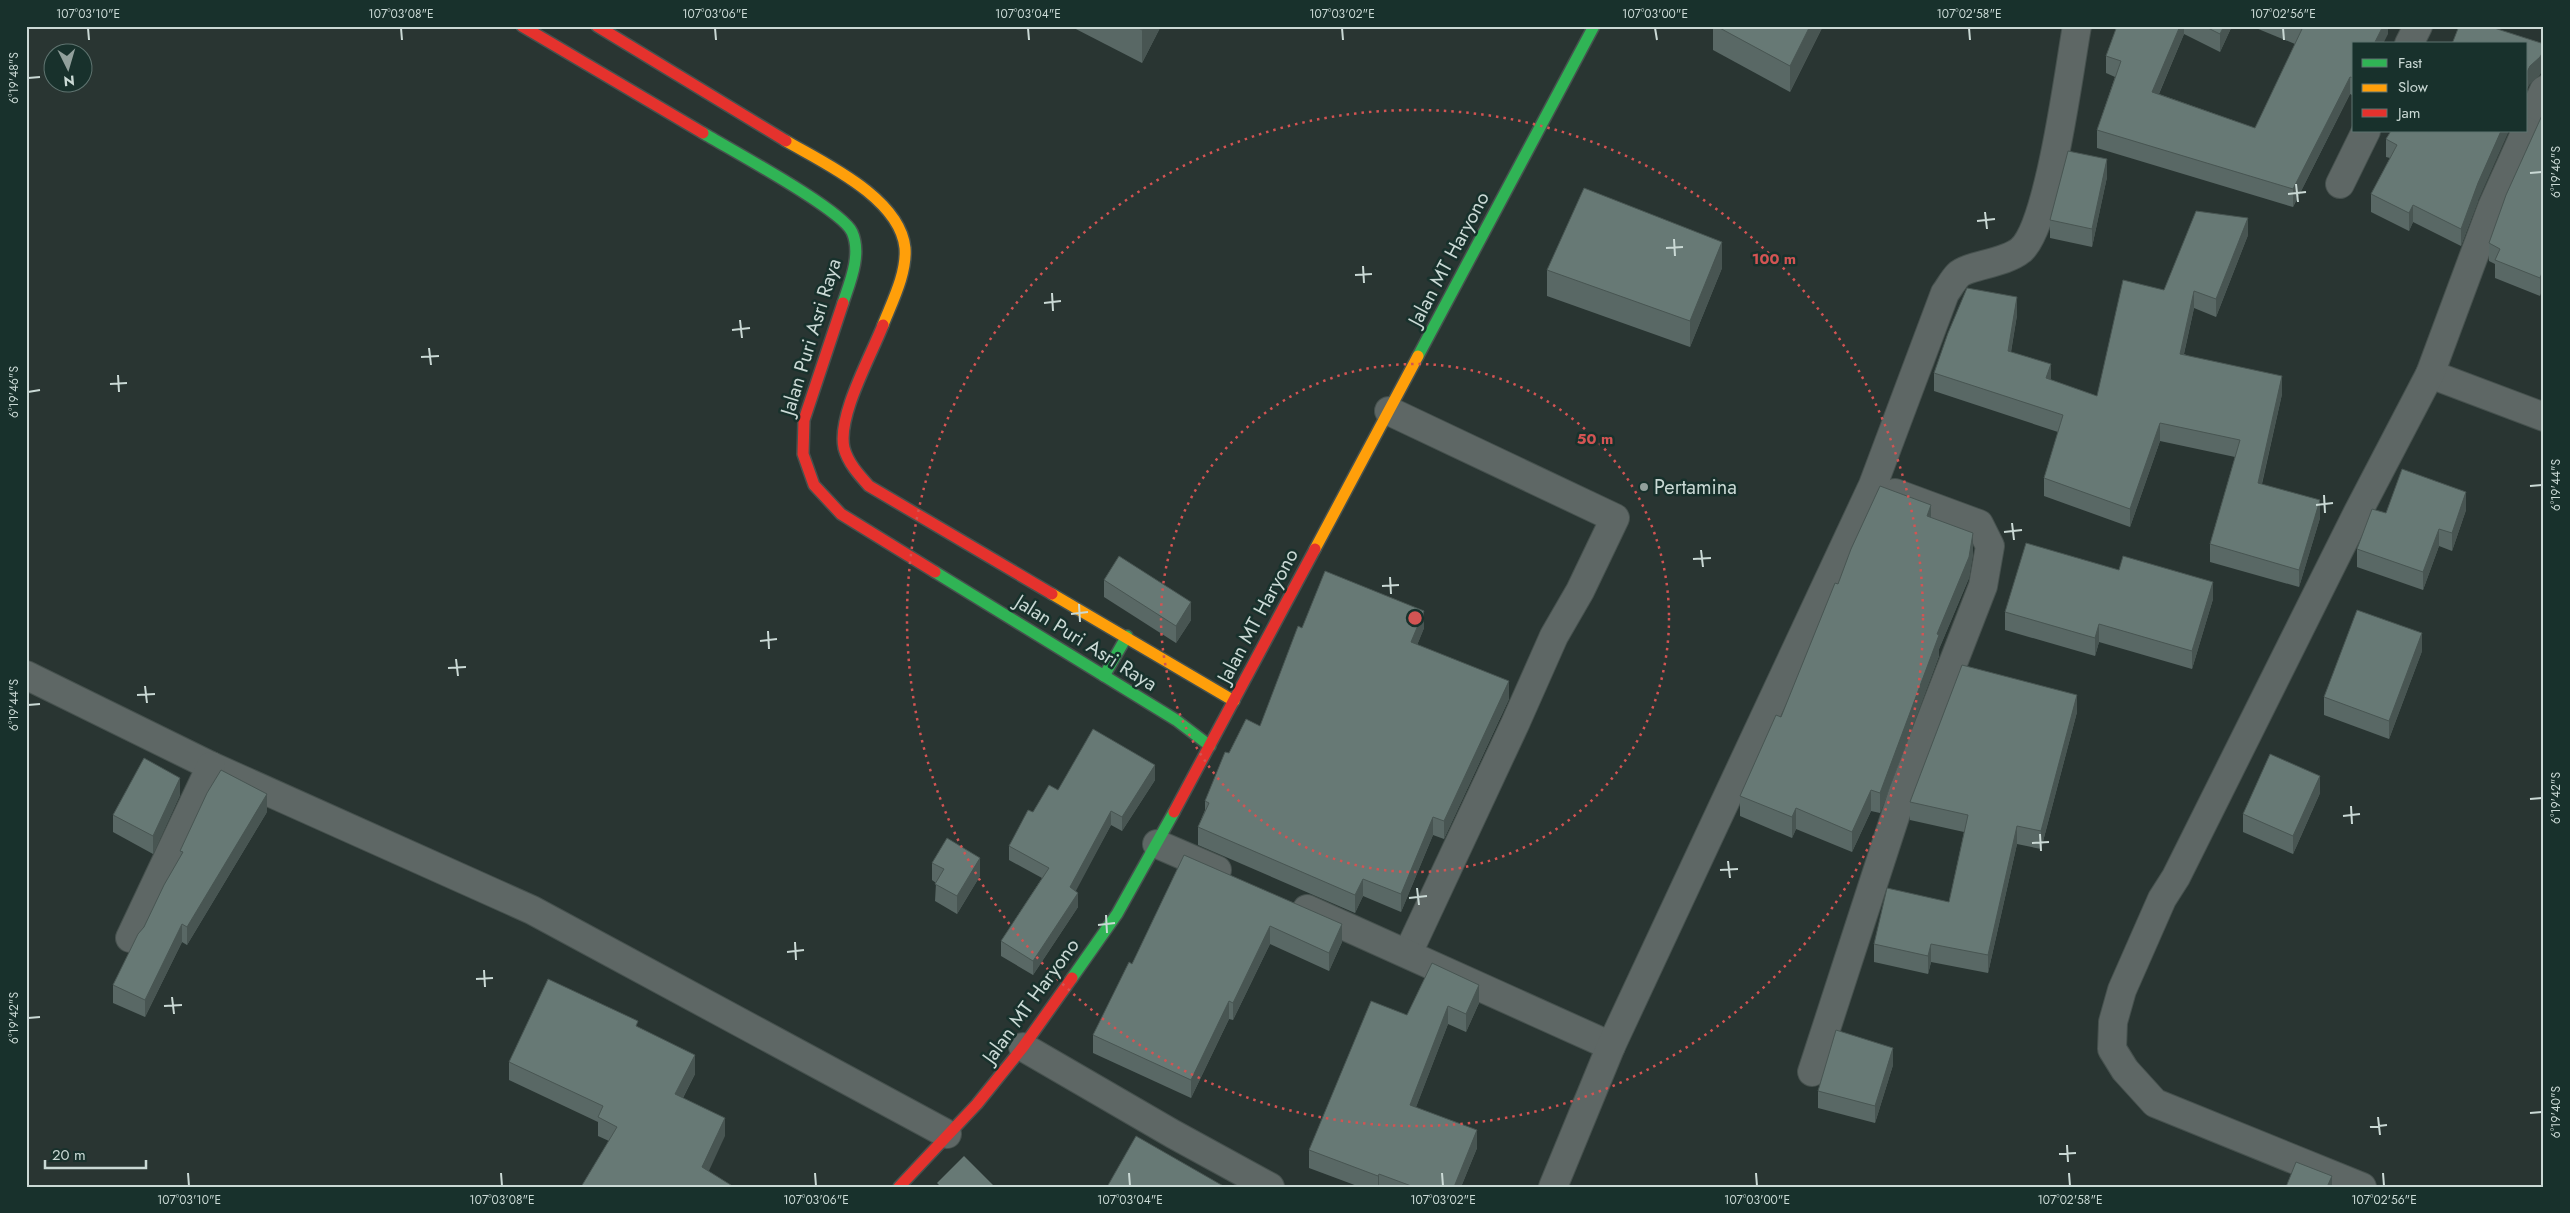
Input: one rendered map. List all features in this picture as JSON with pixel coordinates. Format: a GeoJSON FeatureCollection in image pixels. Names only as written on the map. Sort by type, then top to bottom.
{"type":"FeatureCollection","features":[{"type":"Feature","properties":{"kind":"street","name":"Jalan Puri Asri Raya"},"geometry":{"type":"LineString","coordinates":[[522,26],[727,150],[825,206],[852,232],[856,263],[804,420],[803,454],[814,485],[841,514],[1176,720],[1210,746]]}},
{"type":"Feature","properties":{"kind":"street","name":"Jalan Puri Asri Raya"},"geometry":{"type":"LineString","coordinates":[[597,26],[746,128],[863,187],[892,216],[905,248],[901,277],[844,419],[841,439],[848,462],[869,486],[1127,636],[1234,701]]}},
{"type":"Feature","properties":{"kind":"street","name":"Jalan MT Haryono"},"geometry":{"type":"LineString","coordinates":[[898,1187],[977,1104],[1023,1047],[1117,914],[1210,746],[1594,26]]}},
{"type":"Feature","properties":{"kind":"street"},"geometry":{"type":"LineString","coordinates":[[1553,1187],[1611,1046],[1873,485],[1945,294],[1959,274],[2005,259],[2022,249],[2037,225],[2048,188],[2077,26]]}},
{"type":"Feature","properties":{"kind":"street"},"geometry":{"type":"LineString","coordinates":[[2410,42],[2418,26]]}},
{"type":"Feature","properties":{"kind":"street"},"geometry":{"type":"LineString","coordinates":[[2528,126],[2544,90]]}},
{"type":"Feature","properties":{"kind":"street"},"geometry":{"type":"LineString","coordinates":[[727,150],[746,128]]}},
{"type":"Feature","properties":{"kind":"street"},"geometry":{"type":"LineString","coordinates":[[2340,184],[2366,132]]}},
{"type":"Feature","properties":{"kind":"street"},"geometry":{"type":"LineString","coordinates":[[2362,1187],[2155,1103],[2125,1070],[2112,1049],[2113,1022],[2122,990],[2162,899],[2176,878],[2357,514],[2430,374],[2492,207],[2526,132]]}},
{"type":"Feature","properties":{"kind":"street"},"geometry":{"type":"LineString","coordinates":[[2430,374],[2544,417]]}},
{"type":"Feature","properties":{"kind":"street"},"geometry":{"type":"LineString","coordinates":[[1389,411],[1615,518],[1580,590],[1554,636],[1408,952]]}},
{"type":"Feature","properties":{"kind":"street"},"geometry":{"type":"LineString","coordinates":[[1812,1072],[1903,792],[1983,586],[1990,546],[1979,524],[1873,485]]}},
{"type":"Feature","properties":{"kind":"street"},"geometry":{"type":"LineString","coordinates":[[1104,676],[1127,636]]}},
{"type":"Feature","properties":{"kind":"street"},"geometry":{"type":"LineString","coordinates":[[26,675],[211,766],[532,910],[947,1134]]}},
{"type":"Feature","properties":{"kind":"street"},"geometry":{"type":"LineString","coordinates":[[130,938],[211,766]]}},
{"type":"Feature","properties":{"kind":"street"},"geometry":{"type":"LineString","coordinates":[[1157,844],[1238,879]]}},
{"type":"Feature","properties":{"kind":"street"},"geometry":{"type":"LineString","coordinates":[[1283,898],[1408,952],[1611,1046]]}},
{"type":"Feature","properties":{"kind":"street"},"geometry":{"type":"LineString","coordinates":[[1023,1047],[1173,1134],[1270,1187]]}},
{"type":"Feature","properties":{"kind":"building"},"geometry":{"type":"Polygon","coordinates":[[[1135,26],[1144,26],[1142,30],[1135,26]]]}},
{"type":"Feature","properties":{"kind":"building"},"geometry":{"type":"Polygon","coordinates":[[[1716,26],[1810,26],[1790,66],[1716,26]]]}},
{"type":"Feature","properties":{"kind":"building"},"geometry":{"type":"Polygon","coordinates":[[[2117,26],[2180,26],[2152,92],[2255,128],[2302,29],[2295,26],[2383,26],[2375,42],[2352,42],[2352,78],[2350,77],[2293,189],[2097,130],[2121,61],[2106,56],[2117,26]]]}},
{"type":"Feature","properties":{"kind":"building"},"geometry":{"type":"Polygon","coordinates":[[[2204,26],[2224,26],[2220,34],[2204,26]]]}},
{"type":"Feature","properties":{"kind":"building"},"geometry":{"type":"Polygon","coordinates":[[[2459,26],[2488,26],[2544,44],[2544,50],[2528,70],[2528,42],[2453,42],[2459,26]]]}},
{"type":"Feature","properties":{"kind":"building"},"geometry":{"type":"Polygon","coordinates":[[[2544,111],[2544,268],[2540,278],[2495,260],[2500,249],[2489,243],[2506,195],[2544,111]]]}},
{"type":"Feature","properties":{"kind":"building"},"geometry":{"type":"Polygon","coordinates":[[[2390,132],[2501,132],[2478,183],[2461,229],[2413,205],[2409,213],[2371,194],[2397,145],[2386,139],[2390,132]]]}},
{"type":"Feature","properties":{"kind":"building"},"geometry":{"type":"Polygon","coordinates":[[[2068,151],[2107,159],[2092,229],[2050,220],[2068,151]]]}},
{"type":"Feature","properties":{"kind":"building"},"geometry":{"type":"Polygon","coordinates":[[[1584,188],[1722,242],[1690,321],[1547,270],[1584,188]]]}},
{"type":"Feature","properties":{"kind":"building"},"geometry":{"type":"Polygon","coordinates":[[[2196,211],[2248,218],[2216,299],[2194,291],[2180,354],[2282,376],[2258,483],[2320,500],[2299,570],[2210,544],[2240,440],[2160,423],[2130,509],[2044,478],[2063,415],[1934,373],[1967,288],[2017,297],[2008,351],[2051,364],[2046,378],[2097,396],[2123,280],[2164,290],[2196,211]]]}},
{"type":"Feature","properties":{"kind":"building"},"geometry":{"type":"Polygon","coordinates":[[[2402,469],[2466,492],[2452,533],[2439,529],[2423,572],[2357,549],[2372,509],[2386,513],[2402,469]]]}},
{"type":"Feature","properties":{"kind":"building"},"geometry":{"type":"Polygon","coordinates":[[[1880,486],[1931,505],[1927,516],[1973,533],[1969,557],[1937,634],[1939,635],[1880,793],[1871,790],[1852,832],[1796,808],[1792,817],[1740,796],[1776,715],[1781,717],[1835,583],[1838,584],[1851,549],[1880,486]]]}},
{"type":"Feature","properties":{"kind":"building"},"geometry":{"type":"Polygon","coordinates":[[[2026,543],[2119,570],[2123,556],[2213,582],[2192,651],[2099,624],[2095,638],[2005,612],[2026,543]]]}},
{"type":"Feature","properties":{"kind":"building"},"geometry":{"type":"Polygon","coordinates":[[[1119,556],[1191,602],[1176,626],[1104,580],[1119,556]]]}},
{"type":"Feature","properties":{"kind":"building"},"geometry":{"type":"Polygon","coordinates":[[[1325,571],[1424,611],[1411,642],[1509,681],[1444,821],[1433,817],[1401,894],[1363,879],[1355,895],[1198,827],[1209,803],[1205,801],[1225,752],[1229,753],[1246,719],[1260,726],[1298,626],[1302,628],[1325,571]]]}},
{"type":"Feature","properties":{"kind":"building"},"geometry":{"type":"Polygon","coordinates":[[[2357,610],[2422,633],[2389,721],[2324,697],[2357,610]]]}},
{"type":"Feature","properties":{"kind":"building"},"geometry":{"type":"Polygon","coordinates":[[[1962,665],[2077,695],[2041,831],[2017,826],[1988,955],[1931,944],[1928,956],[1874,944],[1887,888],[1949,902],[1968,815],[1910,802],[1962,665]]]}},
{"type":"Feature","properties":{"kind":"building"},"geometry":{"type":"Polygon","coordinates":[[[1093,729],[1155,765],[1122,817],[1111,811],[1070,887],[1078,893],[1033,961],[1001,941],[1049,868],[1009,846],[1028,810],[1033,812],[1049,785],[1058,790],[1093,729]]]}},
{"type":"Feature","properties":{"kind":"building"},"geometry":{"type":"Polygon","coordinates":[[[2270,754],[2320,776],[2293,836],[2243,814],[2270,754]]]}},
{"type":"Feature","properties":{"kind":"building"},"geometry":{"type":"Polygon","coordinates":[[[144,758],[180,778],[153,836],[113,815],[144,758]]]}},
{"type":"Feature","properties":{"kind":"building"},"geometry":{"type":"Polygon","coordinates":[[[221,770],[267,794],[187,927],[182,924],[145,1000],[113,985],[138,934],[144,927],[164,885],[183,852],[180,851],[207,793],[221,770]]]}},
{"type":"Feature","properties":{"kind":"building"},"geometry":{"type":"Polygon","coordinates":[[[947,838],[980,858],[957,896],[935,884],[944,869],[932,863],[947,838]]]}},
{"type":"Feature","properties":{"kind":"building"},"geometry":{"type":"Polygon","coordinates":[[[1184,855],[1342,924],[1329,953],[1270,926],[1233,1003],[1229,1001],[1191,1080],[1093,1035],[1129,962],[1132,964],[1184,855]]]}},
{"type":"Feature","properties":{"kind":"building"},"geometry":{"type":"Polygon","coordinates":[[[1432,963],[1479,985],[1466,1014],[1448,1006],[1410,1105],[1477,1130],[1454,1187],[1414,1187],[1379,1174],[1378,1176],[1309,1150],[1371,1001],[1407,1015],[1432,963]]]}},
{"type":"Feature","properties":{"kind":"building"},"geometry":{"type":"Polygon","coordinates":[[[548,979],[638,1021],[636,1026],[695,1055],[675,1094],[725,1118],[702,1167],[734,1187],[581,1187],[617,1127],[598,1117],[603,1106],[509,1062],[548,979]]]}},
{"type":"Feature","properties":{"kind":"building"},"geometry":{"type":"Polygon","coordinates":[[[1836,1030],[1893,1048],[1875,1106],[1818,1091],[1836,1030]]]}},
{"type":"Feature","properties":{"kind":"building"},"geometry":{"type":"Polygon","coordinates":[[[1136,1136],[1225,1187],[1107,1187],[1136,1136]]]}},
{"type":"Feature","properties":{"kind":"building"},"geometry":{"type":"Polygon","coordinates":[[[964,1156],[995,1187],[941,1187],[937,1183],[964,1156]]]}},
{"type":"Feature","properties":{"kind":"building"},"geometry":{"type":"Polygon","coordinates":[[[2296,1162],[2332,1176],[2327,1187],[2286,1187],[2296,1162]]]}},
{"type":"Feature","properties":{"kind":"traffic: fast"},"geometry":{"type":"LineString","coordinates":[[1418,356],[1594,26]]}},
{"type":"Feature","properties":{"kind":"traffic: fast"},"geometry":{"type":"LineString","coordinates":[[703,133],[807,195],[844,222],[852,232],[856,249],[852,277],[843,303]]}},
{"type":"Feature","properties":{"kind":"traffic: fast"},"geometry":{"type":"LineString","coordinates":[[935,572],[1176,720],[1210,746]]}},
{"type":"Feature","properties":{"kind":"traffic: fast"},"geometry":{"type":"LineString","coordinates":[[1104,676],[1127,636]]}},
{"type":"Feature","properties":{"kind":"traffic: fast"},"geometry":{"type":"LineString","coordinates":[[1072,978],[1117,914],[1174,812]]}},
{"type":"Feature","properties":{"kind":"traffic: slow"},"geometry":{"type":"LineString","coordinates":[[786,141],[858,184],[890,213],[900,230],[905,248],[904,267],[883,325]]}},
{"type":"Feature","properties":{"kind":"traffic: slow"},"geometry":{"type":"LineString","coordinates":[[1315,549],[1418,356]]}},
{"type":"Feature","properties":{"kind":"traffic: slow"},"geometry":{"type":"LineString","coordinates":[[1052,594],[1234,701]]}},
{"type":"Feature","properties":{"kind":"traffic: jam"},"geometry":{"type":"LineString","coordinates":[[522,26],[703,133]]}},
{"type":"Feature","properties":{"kind":"traffic: jam"},"geometry":{"type":"LineString","coordinates":[[597,26],[786,141]]}},
{"type":"Feature","properties":{"kind":"traffic: jam"},"geometry":{"type":"LineString","coordinates":[[843,303],[804,420],[803,454],[814,485],[841,514],[935,572]]}},
{"type":"Feature","properties":{"kind":"traffic: jam"},"geometry":{"type":"LineString","coordinates":[[883,325],[856,386],[845,420],[844,448],[851,464],[869,486],[1052,594]]}},
{"type":"Feature","properties":{"kind":"traffic: jam"},"geometry":{"type":"LineString","coordinates":[[1174,812],[1315,549]]}},
{"type":"Feature","properties":{"kind":"traffic: jam"},"geometry":{"type":"LineString","coordinates":[[899,1187],[977,1104],[1023,1047],[1072,978]]}},
{"type":"Feature","properties":{"kind":"place","name":"Pertamina"},"geometry":{"type":"Point","coordinates":[1644,487]}}]}
